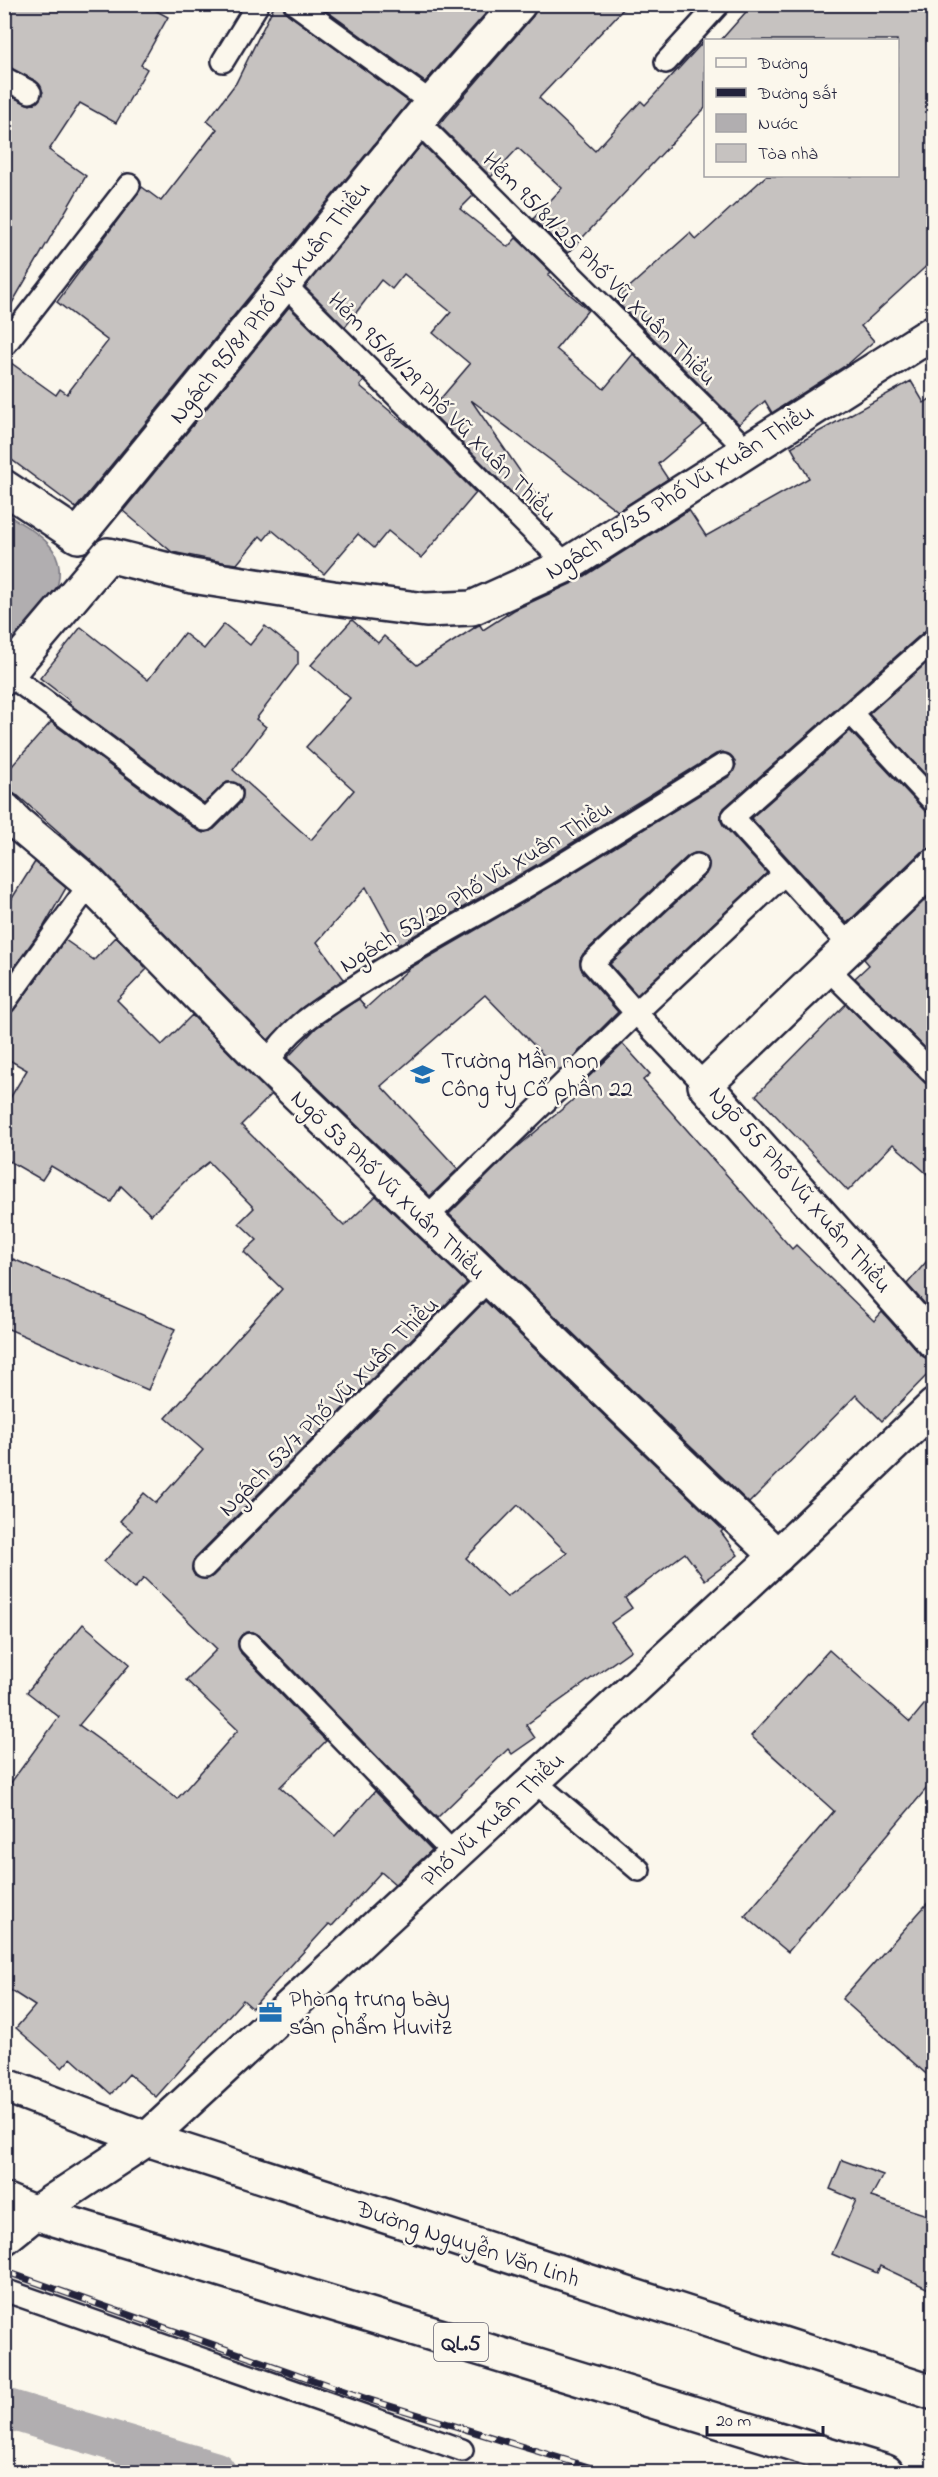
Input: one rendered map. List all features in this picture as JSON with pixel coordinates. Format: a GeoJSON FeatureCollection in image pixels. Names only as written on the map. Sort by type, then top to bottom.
{"type":"FeatureCollection","features":[{"type":"Feature","properties":{"kind":"main road","name":"Ngách 95/81 Phố Vũ Xuân Thiều"},"geometry":{"type":"LineString","coordinates":[[78,536],[424,112],[519,4]]}},
{"type":"Feature","properties":{"kind":"main road","name":"Ngách 95/35 Phố Vũ Xuân Thiều"},"geometry":{"type":"LineString","coordinates":[[78,536],[108,555],[192,576],[426,610],[472,608],[567,565],[933,332]]}},
{"type":"Feature","properties":{"kind":"main road"},"geometry":{"type":"LineString","coordinates":[[4,487],[78,536]]}},
{"type":"Feature","properties":{"kind":"main road"},"geometry":{"type":"LineString","coordinates":[[6,676],[108,555]]}},
{"type":"Feature","properties":{"kind":"main road","name":"Ngõ 53 Phố Vũ Xuân Thiều"},"geometry":{"type":"LineString","coordinates":[[4,809],[17,823],[90,884],[267,1065],[777,1556]]}},
{"type":"Feature","properties":{"kind":"main road","name":"Ngõ 55 Phố Vũ Xuân Thiều"},"geometry":{"type":"LineString","coordinates":[[933,866],[705,1084],[933,1342]]}},
{"type":"Feature","properties":{"kind":"main road","name":"Phố Vũ Xuân Thiều"},"geometry":{"type":"LineString","coordinates":[[4,2238],[35,2212],[147,2139],[777,1556],[933,1406]]}},
{"type":"Feature","properties":{"kind":"main road","name":"Đường Nguyễn Văn Linh"},"geometry":{"type":"LineString","coordinates":[[4,2085],[147,2139],[933,2393]]}},
{"type":"Feature","properties":{"kind":"main road","name":"QL.5"},"geometry":{"type":"LineString","coordinates":[[4,2200],[35,2212],[886,2472]]}},
{"type":"Feature","properties":{"kind":"lane"},"geometry":{"type":"LineString","coordinates":[[223,61],[258,4]]}},
{"type":"Feature","properties":{"kind":"lane","name":"Hẻm 95/81/25 Phố Vũ Xuân Thiều"},"geometry":{"type":"LineString","coordinates":[[295,4],[424,112],[747,450]]}},
{"type":"Feature","properties":{"kind":"lane"},"geometry":{"type":"LineString","coordinates":[[666,62],[719,4]]}},
{"type":"Feature","properties":{"kind":"lane"},"geometry":{"type":"LineString","coordinates":[[4,78],[30,92]]}},
{"type":"Feature","properties":{"kind":"lane"},"geometry":{"type":"LineString","coordinates":[[4,346],[129,185]]}},
{"type":"Feature","properties":{"kind":"lane","name":"Hẻm 95/81/29 Phố Vũ Xuân Thiều"},"geometry":{"type":"LineString","coordinates":[[284,284],[567,565]]}},
{"type":"Feature","properties":{"kind":"lane"},"geometry":{"type":"LineString","coordinates":[[933,640],[733,817],[784,874],[838,957],[933,1074]]}},
{"type":"Feature","properties":{"kind":"lane"},"geometry":{"type":"LineString","coordinates":[[6,676],[205,820],[231,794]]}},
{"type":"Feature","properties":{"kind":"lane"},"geometry":{"type":"LineString","coordinates":[[851,713],[933,802]]}},
{"type":"Feature","properties":{"kind":"lane","name":"Ngách 53/20 Phố Vũ Xuân Thiều"},"geometry":{"type":"LineString","coordinates":[[267,1065],[277,1046],[294,1029],[415,947],[544,876],[723,765]]}},
{"type":"Feature","properties":{"kind":"lane"},"geometry":{"type":"LineString","coordinates":[[698,865],[592,963],[636,1013],[705,1084]]}},
{"type":"Feature","properties":{"kind":"lane"},"geometry":{"type":"LineString","coordinates":[[426,1218],[636,1013],[784,874]]}},
{"type":"Feature","properties":{"kind":"lane"},"geometry":{"type":"LineString","coordinates":[[4,1003],[90,884]]}},
{"type":"Feature","properties":{"kind":"lane","name":"Ngách 53/7 Phố Vũ Xuân Thiều"},"geometry":{"type":"LineString","coordinates":[[204,1567],[488,1280]]}},
{"type":"Feature","properties":{"kind":"lane"},"geometry":{"type":"LineString","coordinates":[[250,1644],[454,1854]]}},
{"type":"Feature","properties":{"kind":"lane"},"geometry":{"type":"LineString","coordinates":[[534,1781],[639,1870]]}},
{"type":"Feature","properties":{"kind":"lane"},"geometry":{"type":"LineString","coordinates":[[4,2290],[462,2450]]}},
{"type":"Feature","properties":{"kind":"water"},"geometry":{"type":"Polygon","coordinates":[[[5,513],[46,541],[58,560],[59,573],[57,587],[5,648],[5,513]]]}},
{"type":"Feature","properties":{"kind":"building"},"geometry":{"type":"Polygon","coordinates":[[[4,4],[144,4],[168,17],[141,65],[147,69],[116,123],[80,103],[49,150],[86,176],[4,317],[4,93],[30,105],[37,102],[43,92],[36,81],[4,65],[4,4]]]}},
{"type":"Feature","properties":{"kind":"building"},"geometry":{"type":"Polygon","coordinates":[[[275,4],[283,4],[288,14],[409,102],[76,508],[4,454],[4,358],[56,395],[60,389],[67,394],[108,341],[57,302],[142,187],[161,201],[217,129],[207,121],[236,83],[275,4]]]}},
{"type":"Feature","properties":{"kind":"building"},"geometry":{"type":"Polygon","coordinates":[[[317,4],[494,4],[425,82],[317,4]]]}},
{"type":"Feature","properties":{"kind":"building"},"geometry":{"type":"Polygon","coordinates":[[[537,4],[628,4],[539,98],[595,151],[641,101],[645,105],[704,41],[704,109],[568,253],[533,219],[562,188],[518,148],[491,177],[439,125],[533,16],[537,4]]]}},
{"type":"Feature","properties":{"kind":"building"},"geometry":{"type":"Polygon","coordinates":[[[753,4],[933,4],[933,260],[861,326],[874,341],[848,364],[772,413],[765,401],[739,424],[615,300],[690,233],[696,240],[765,177],[899,177],[899,39],[722,39],[753,4]]]}},
{"type":"Feature","properties":{"kind":"building"},"geometry":{"type":"Polygon","coordinates":[[[422,144],[474,195],[460,209],[508,247],[516,238],[551,272],[548,275],[588,310],[556,349],[604,389],[633,354],[704,425],[658,464],[668,479],[618,511],[471,400],[546,509],[539,515],[514,495],[430,411],[470,364],[433,333],[451,312],[404,274],[392,289],[381,280],[345,327],[305,287],[422,144]]]}},
{"type":"Feature","properties":{"kind":"building"},"geometry":{"type":"Polygon","coordinates":[[[289,307],[364,381],[360,386],[414,431],[476,493],[421,558],[388,531],[374,548],[358,534],[324,574],[272,530],[264,540],[260,536],[237,564],[227,563],[172,552],[123,511],[289,307]]]}},
{"type":"Feature","properties":{"kind":"building"},"geometry":{"type":"Polygon","coordinates":[[[911,381],[924,403],[933,397],[933,628],[926,630],[724,808],[720,819],[723,825],[767,873],[637,995],[610,964],[706,874],[709,863],[706,856],[695,853],[688,856],[583,954],[580,960],[582,971],[618,1012],[559,1071],[485,995],[381,1086],[458,1169],[430,1196],[287,1058],[316,1028],[354,1002],[359,999],[366,1008],[410,968],[552,886],[730,776],[736,765],[733,758],[723,752],[716,754],[538,864],[398,945],[366,887],[317,942],[344,979],[300,1009],[268,1040],[103,871],[18,796],[4,791],[4,775],[51,722],[197,830],[203,833],[214,829],[240,803],[243,791],[240,785],[227,782],[204,803],[68,703],[70,701],[40,678],[81,627],[148,680],[184,633],[204,649],[224,624],[250,645],[265,626],[298,652],[298,664],[256,719],[266,727],[233,770],[311,840],[354,790],[306,747],[350,698],[311,665],[352,620],[378,643],[384,636],[417,665],[477,626],[480,625],[483,630],[514,610],[577,581],[689,510],[706,536],[809,478],[791,447],[911,381]]]}},
{"type":"Feature","properties":{"kind":"building"},"geometry":{"type":"Polygon","coordinates":[[[933,657],[933,783],[869,714],[933,657]]]}},
{"type":"Feature","properties":{"kind":"building"},"geometry":{"type":"Polygon","coordinates":[[[850,731],[925,811],[933,814],[933,848],[921,852],[847,923],[751,818],[850,731]]]}},
{"type":"Feature","properties":{"kind":"building"},"geometry":{"type":"Polygon","coordinates":[[[35,862],[66,888],[44,926],[4,981],[4,911],[35,862]]]}},
{"type":"Feature","properties":{"kind":"building"},"geometry":{"type":"Polygon","coordinates":[[[933,892],[933,1056],[855,978],[869,965],[864,959],[933,892]]]}},
{"type":"Feature","properties":{"kind":"building"},"geometry":{"type":"Polygon","coordinates":[[[116,937],[147,969],[117,1000],[162,1045],[192,1015],[271,1095],[241,1125],[344,1226],[376,1196],[467,1283],[195,1558],[192,1570],[195,1576],[207,1579],[213,1576],[485,1301],[723,1530],[721,1532],[738,1555],[705,1580],[685,1553],[625,1598],[632,1608],[611,1623],[631,1650],[526,1725],[535,1738],[512,1754],[508,1749],[437,1818],[259,1635],[253,1632],[242,1635],[238,1641],[241,1653],[326,1741],[280,1787],[335,1836],[375,1791],[432,1850],[395,1884],[381,1872],[332,1926],[329,1924],[252,2008],[243,2000],[156,2097],[129,2074],[111,2094],[71,2058],[62,2068],[16,2028],[35,2006],[4,1986],[4,1792],[59,1717],[27,1692],[83,1624],[130,1664],[79,1725],[177,1799],[238,1730],[186,1680],[217,1649],[144,1578],[134,1589],[104,1562],[132,1531],[120,1521],[144,1493],[156,1503],[203,1450],[166,1418],[282,1289],[244,1252],[257,1240],[239,1223],[254,1208],[209,1162],[186,1180],[151,1215],[121,1186],[111,1202],[51,1166],[42,1180],[4,1158],[4,1108],[27,1070],[4,1057],[4,1015],[14,1010],[65,940],[94,960],[116,937]],[[518,1505],[466,1558],[507,1597],[567,1553],[518,1505]]]}},
{"type":"Feature","properties":{"kind":"building"},"geometry":{"type":"Polygon","coordinates":[[[846,1004],[925,1083],[933,1086],[933,1179],[893,1144],[848,1191],[756,1095],[846,1004]]]}},
{"type":"Feature","properties":{"kind":"building"},"geometry":{"type":"Polygon","coordinates":[[[623,1044],[650,1074],[643,1080],[792,1249],[796,1245],[874,1321],[882,1312],[920,1354],[933,1360],[933,1369],[882,1421],[856,1395],[749,1503],[449,1214],[507,1156],[581,1093],[576,1089],[623,1044]]]}},
{"type":"Feature","properties":{"kind":"building"},"geometry":{"type":"Polygon","coordinates":[[[933,1254],[933,1313],[907,1284],[933,1254]]]}},
{"type":"Feature","properties":{"kind":"building"},"geometry":{"type":"Polygon","coordinates":[[[13,1259],[175,1329],[148,1390],[4,1327],[4,1278],[13,1259]]]}},
{"type":"Feature","properties":{"kind":"building"},"geometry":{"type":"Polygon","coordinates":[[[829,1650],[910,1722],[933,1694],[933,1781],[788,1952],[745,1916],[834,1811],[751,1736],[829,1650]]]}},
{"type":"Feature","properties":{"kind":"building"},"geometry":{"type":"Polygon","coordinates":[[[933,1897],[933,2080],[842,1999],[933,1897]]]}},
{"type":"Feature","properties":{"kind":"building"},"geometry":{"type":"Polygon","coordinates":[[[842,2160],[883,2175],[871,2197],[933,2217],[933,2291],[880,2266],[877,2273],[832,2254],[856,2200],[830,2189],[842,2160]]]}},
{"type":"Feature","properties":{"kind":"waterway"},"geometry":{"type":"LineString","coordinates":[[4,2408],[216,2472]]}},
{"type":"Feature","properties":{"kind":"railway"},"geometry":{"type":"LineString","coordinates":[[4,2271],[367,2399],[605,2472]]}},
{"type":"Feature","properties":{"kind":"place","name":"Trường Mần non Công ty Cổ phần 22"},"geometry":{"type":"Point","coordinates":[423,1074]}},
{"type":"Feature","properties":{"kind":"place","name":"Phòng trưng bày sản phẩm Huvitz"},"geometry":{"type":"Point","coordinates":[271,2012]}}]}
